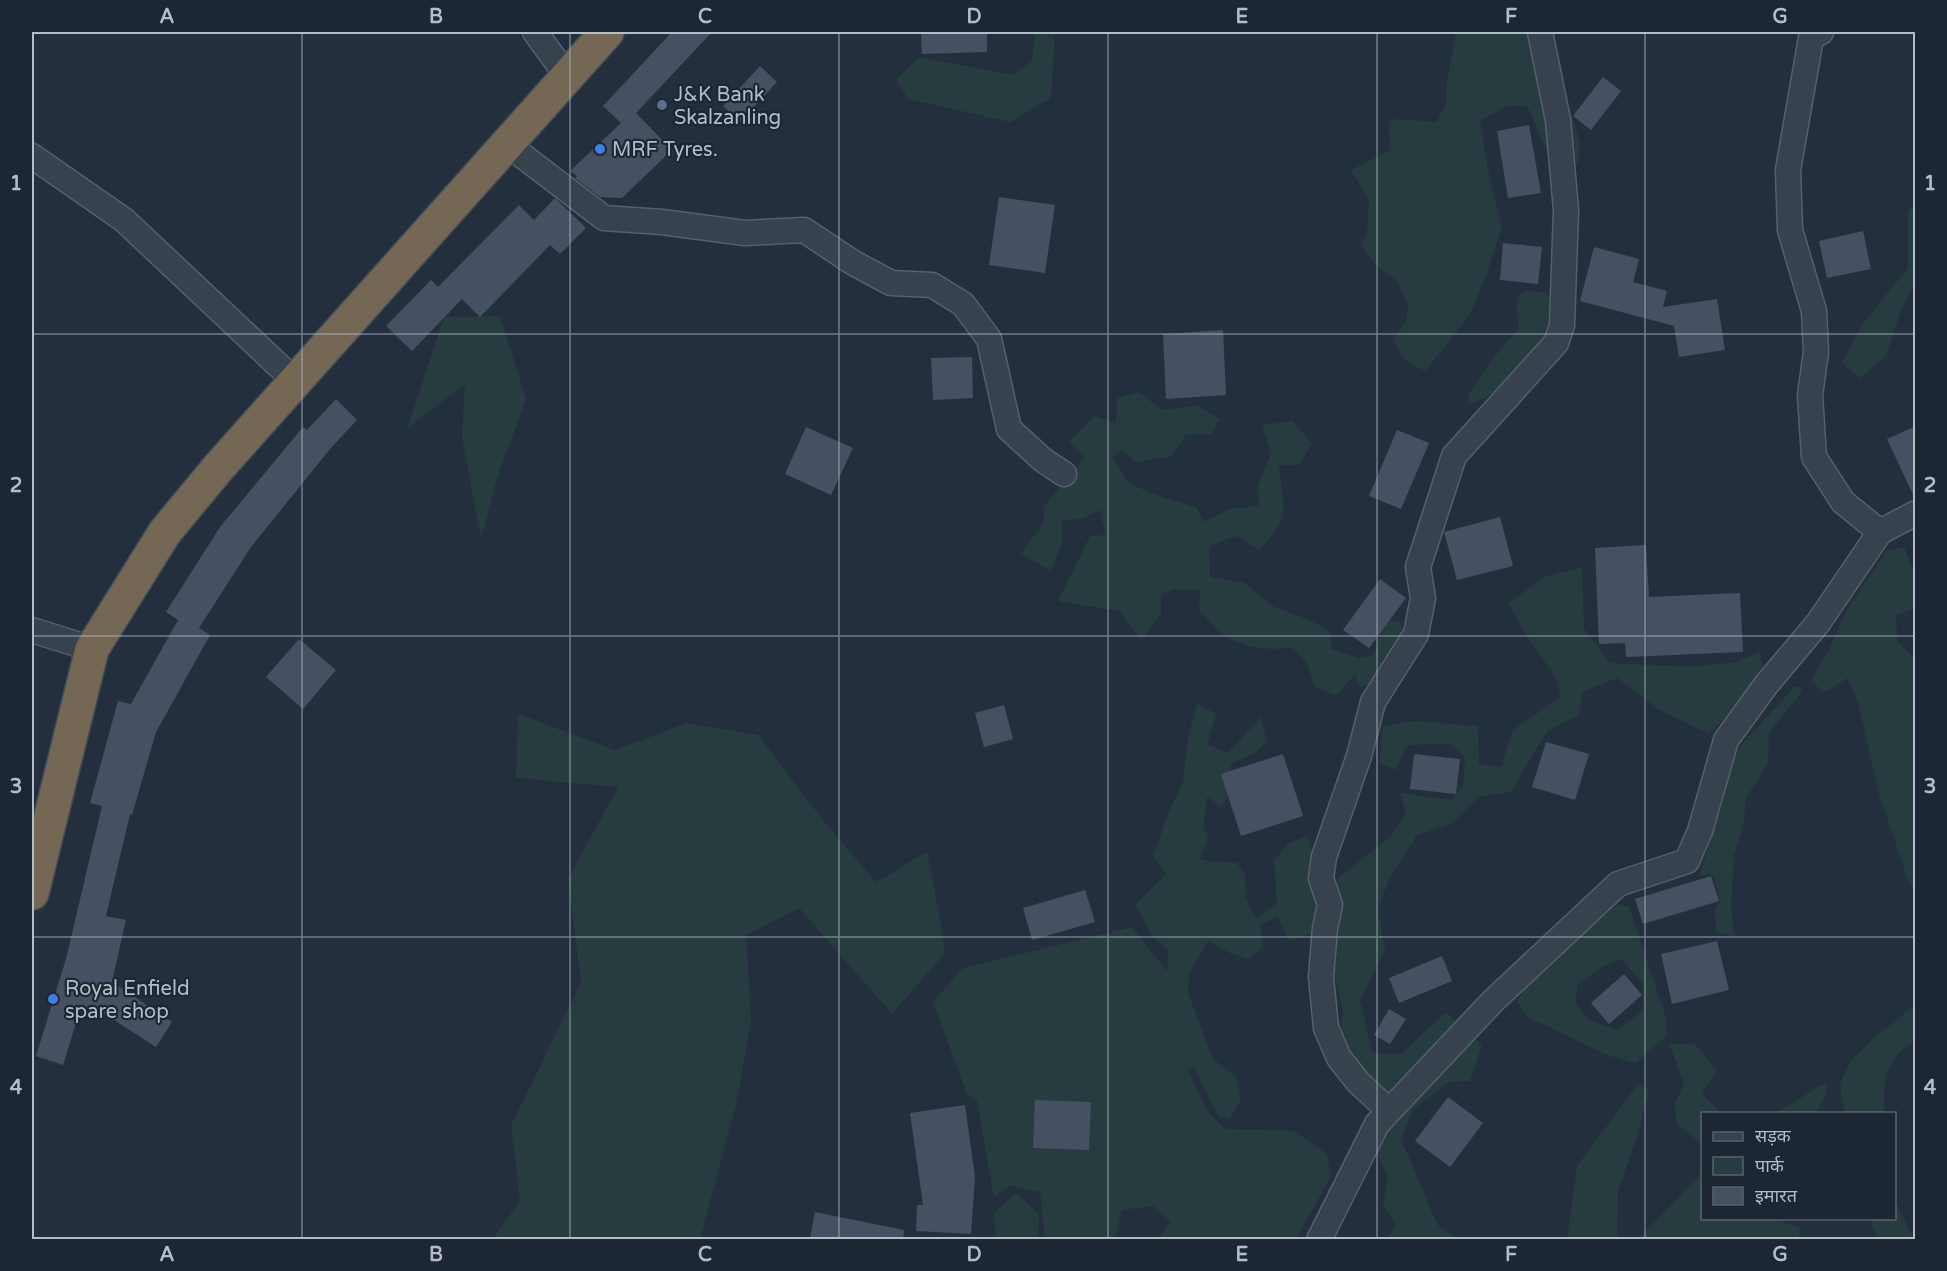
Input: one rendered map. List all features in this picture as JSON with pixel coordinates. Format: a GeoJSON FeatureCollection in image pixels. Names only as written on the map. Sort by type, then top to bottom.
{"type":"FeatureCollection","features":[{"type":"Feature","properties":{"kind":"highway"},"geometry":{"type":"LineString","coordinates":[[32,893],[92,649],[165,532],[295,381],[607,32]]}},
{"type":"Feature","properties":{"kind":"street"},"geometry":{"type":"LineString","coordinates":[[535,32],[567,76]]}},
{"type":"Feature","properties":{"kind":"street"},"geometry":{"type":"LineString","coordinates":[[1389,1111],[1358,1082],[1339,1058],[1326,1028],[1321,977],[1325,928],[1330,905],[1322,878],[1324,857],[1348,789],[1373,702],[1416,634],[1423,598],[1418,567],[1454,456],[1556,343],[1562,325],[1566,210],[1558,120],[1540,32]]}},
{"type":"Feature","properties":{"kind":"street"},"geometry":{"type":"LineString","coordinates":[[1821,32],[1811,38],[1788,170],[1790,230],[1814,311],[1816,352],[1810,395],[1814,458],[1843,502],[1880,532]]}},
{"type":"Feature","properties":{"kind":"street"},"geometry":{"type":"LineString","coordinates":[[507,144],[604,218],[663,222],[745,233],[804,230],[852,262],[891,283],[932,285],[963,304],[989,339],[1009,429],[1043,460],[1064,474]]}},
{"type":"Feature","properties":{"kind":"street"},"geometry":{"type":"LineString","coordinates":[[32,156],[124,220],[295,381]]}},
{"type":"Feature","properties":{"kind":"street"},"geometry":{"type":"LineString","coordinates":[[1318,1239],[1377,1124],[1493,1001],[1618,884],[1687,861],[1700,831],[1726,740],[1766,685],[1818,623],[1880,532],[1916,513]]}},
{"type":"Feature","properties":{"kind":"street"},"geometry":{"type":"LineString","coordinates":[[32,630],[92,649]]}},
{"type":"Feature","properties":{"kind":"green space"},"geometry":{"type":"Polygon","coordinates":[[[1035,32],[1055,32],[1051,98],[1010,122],[908,99],[896,79],[920,57],[1012,75],[1032,61],[1035,32]]]}},
{"type":"Feature","properties":{"kind":"green space"},"geometry":{"type":"Polygon","coordinates":[[[1456,32],[1546,32],[1580,143],[1578,163],[1550,157],[1527,106],[1506,106],[1480,121],[1488,170],[1502,227],[1470,315],[1426,370],[1409,363],[1398,350],[1393,339],[1406,321],[1408,304],[1398,282],[1375,265],[1361,244],[1367,232],[1369,200],[1351,170],[1391,150],[1389,130],[1391,119],[1437,122],[1447,100],[1446,88],[1456,32]]]}},
{"type":"Feature","properties":{"kind":"green space"},"geometry":{"type":"Polygon","coordinates":[[[1915,202],[1915,282],[1902,307],[1886,356],[1860,378],[1842,363],[1864,322],[1908,268],[1908,212],[1915,202]]]}},
{"type":"Feature","properties":{"kind":"green space"},"geometry":{"type":"Polygon","coordinates":[[[1527,291],[1546,292],[1549,298],[1550,313],[1537,350],[1506,382],[1485,397],[1469,404],[1468,396],[1494,357],[1519,328],[1516,306],[1519,294],[1527,291]]]}},
{"type":"Feature","properties":{"kind":"green space"},"geometry":{"type":"Polygon","coordinates":[[[500,316],[526,399],[498,475],[481,539],[462,437],[465,384],[407,429],[444,317],[500,316]]]}},
{"type":"Feature","properties":{"kind":"green space"},"geometry":{"type":"Polygon","coordinates":[[[1138,392],[1163,410],[1198,405],[1219,419],[1212,434],[1186,435],[1170,457],[1135,462],[1122,449],[1113,457],[1128,483],[1162,497],[1196,507],[1204,522],[1229,509],[1259,506],[1258,486],[1271,454],[1262,425],[1293,421],[1312,444],[1299,465],[1279,465],[1283,511],[1277,529],[1259,550],[1237,536],[1209,546],[1210,577],[1245,583],[1272,606],[1312,621],[1330,632],[1332,649],[1358,658],[1374,655],[1383,621],[1400,621],[1405,637],[1392,660],[1384,656],[1379,679],[1360,688],[1355,674],[1337,695],[1315,688],[1307,663],[1293,648],[1247,646],[1220,631],[1199,611],[1200,590],[1176,589],[1161,594],[1161,614],[1141,640],[1119,611],[1058,601],[1090,536],[1106,535],[1100,510],[1083,518],[1062,521],[1062,545],[1050,571],[1021,553],[1044,523],[1043,507],[1085,458],[1069,442],[1095,416],[1116,423],[1117,398],[1138,392]]]}},
{"type":"Feature","properties":{"kind":"green space"},"geometry":{"type":"Polygon","coordinates":[[[1904,547],[1915,577],[1915,609],[1896,615],[1897,642],[1915,658],[1916,747],[1912,749],[1916,762],[1915,888],[1909,883],[1878,791],[1859,706],[1848,678],[1823,693],[1811,680],[1830,647],[1847,609],[1887,550],[1904,547]]]}},
{"type":"Feature","properties":{"kind":"green space"},"geometry":{"type":"Polygon","coordinates":[[[1582,567],[1584,629],[1610,663],[1689,667],[1737,662],[1759,652],[1763,668],[1742,700],[1709,734],[1658,709],[1618,678],[1583,691],[1578,716],[1547,731],[1511,792],[1478,797],[1451,824],[1417,835],[1390,877],[1378,908],[1385,950],[1360,1000],[1372,1053],[1401,1054],[1446,1012],[1482,1045],[1470,1081],[1448,1082],[1413,1110],[1401,1139],[1437,1224],[1457,1239],[1388,1239],[1396,1224],[1383,1206],[1388,1176],[1373,1144],[1384,1125],[1363,1074],[1340,1040],[1343,1010],[1335,977],[1332,937],[1338,878],[1391,836],[1406,813],[1400,793],[1451,800],[1463,786],[1465,758],[1451,744],[1406,745],[1396,770],[1379,763],[1383,726],[1415,721],[1478,726],[1479,764],[1501,767],[1512,731],[1560,697],[1556,678],[1508,603],[1545,577],[1582,567]]]}},
{"type":"Feature","properties":{"kind":"green space"},"geometry":{"type":"Polygon","coordinates":[[[1794,687],[1802,687],[1800,694],[1769,733],[1768,763],[1746,798],[1743,827],[1734,854],[1731,909],[1734,936],[1716,932],[1715,907],[1721,903],[1713,874],[1699,876],[1719,816],[1736,751],[1794,687]]]}},
{"type":"Feature","properties":{"kind":"green space"},"geometry":{"type":"Polygon","coordinates":[[[1197,703],[1216,714],[1207,745],[1228,753],[1261,717],[1267,742],[1254,754],[1230,763],[1233,786],[1222,807],[1207,797],[1203,828],[1208,836],[1200,860],[1237,863],[1245,874],[1246,899],[1256,918],[1277,904],[1274,860],[1289,843],[1308,836],[1314,857],[1316,932],[1289,941],[1278,917],[1260,924],[1263,947],[1249,959],[1232,954],[1208,941],[1189,974],[1188,993],[1213,1059],[1236,1077],[1241,1099],[1230,1119],[1219,1117],[1194,1067],[1188,1070],[1206,1109],[1225,1129],[1294,1131],[1327,1154],[1331,1177],[1296,1239],[1157,1239],[1171,1222],[1153,1206],[1122,1210],[1115,1239],[1045,1239],[1040,1192],[1010,1185],[994,1198],[977,1101],[967,1094],[933,1002],[963,968],[1132,927],[1167,971],[1168,950],[1153,937],[1135,905],[1166,874],[1153,857],[1167,816],[1183,782],[1188,738],[1197,703]]]}},
{"type":"Feature","properties":{"kind":"green space"},"geometry":{"type":"Polygon","coordinates":[[[518,714],[615,750],[687,723],[758,735],[826,824],[876,882],[927,852],[945,953],[892,1014],[799,908],[746,935],[751,1021],[737,1100],[700,1239],[493,1239],[520,1201],[511,1125],[581,983],[568,879],[618,787],[516,778],[518,714]]]}},
{"type":"Feature","properties":{"kind":"green space"},"geometry":{"type":"Polygon","coordinates":[[[1618,904],[1629,907],[1666,1018],[1666,1036],[1636,1063],[1610,1056],[1527,1017],[1517,1002],[1530,979],[1618,904]],[[1622,959],[1602,967],[1578,984],[1575,1003],[1589,1020],[1617,1030],[1643,1010],[1643,984],[1622,959]]]}},
{"type":"Feature","properties":{"kind":"green space"},"geometry":{"type":"Polygon","coordinates":[[[1915,1004],[1915,1041],[1898,1055],[1888,1072],[1884,1091],[1885,1112],[1845,1112],[1841,1081],[1847,1069],[1873,1038],[1915,1004]]]}},
{"type":"Feature","properties":{"kind":"green space"},"geometry":{"type":"Polygon","coordinates":[[[1694,1043],[1717,1071],[1702,1093],[1719,1112],[1701,1112],[1701,1144],[1677,1124],[1675,1104],[1684,1083],[1669,1044],[1694,1043]]]}},
{"type":"Feature","properties":{"kind":"green space"},"geometry":{"type":"Polygon","coordinates":[[[1826,1082],[1826,1096],[1817,1112],[1779,1112],[1826,1082]]]}},
{"type":"Feature","properties":{"kind":"green space"},"geometry":{"type":"Polygon","coordinates":[[[1639,1083],[1649,1091],[1637,1136],[1618,1191],[1617,1239],[1567,1239],[1577,1166],[1639,1083]]]}},
{"type":"Feature","properties":{"kind":"green space"},"geometry":{"type":"Polygon","coordinates":[[[1701,1174],[1701,1220],[1782,1220],[1783,1223],[1800,1227],[1799,1239],[1638,1239],[1701,1174]]]}},
{"type":"Feature","properties":{"kind":"green space"},"geometry":{"type":"Polygon","coordinates":[[[1016,1193],[1039,1214],[1038,1239],[996,1239],[994,1213],[1016,1193]]]}},
{"type":"Feature","properties":{"kind":"green space"},"geometry":{"type":"Polygon","coordinates":[[[1896,1202],[1914,1239],[1879,1239],[1872,1227],[1871,1220],[1896,1220],[1896,1202]]]}},
{"type":"Feature","properties":{"kind":"building"},"geometry":{"type":"Polygon","coordinates":[[[672,32],[712,32],[636,113],[672,150],[622,198],[600,197],[575,178],[577,176],[570,171],[621,123],[603,106],[672,32]]]}},
{"type":"Feature","properties":{"kind":"building"},"geometry":{"type":"Polygon","coordinates":[[[921,32],[987,32],[987,52],[922,54],[921,32]]]}},
{"type":"Feature","properties":{"kind":"building"},"geometry":{"type":"Polygon","coordinates":[[[760,66],[777,82],[740,122],[723,106],[760,66]]]}},
{"type":"Feature","properties":{"kind":"building"},"geometry":{"type":"Polygon","coordinates":[[[1603,77],[1621,91],[1591,130],[1573,116],[1603,77]]]}},
{"type":"Feature","properties":{"kind":"building"},"geometry":{"type":"Polygon","coordinates":[[[1529,125],[1541,193],[1508,198],[1497,131],[1529,125]]]}},
{"type":"Feature","properties":{"kind":"building"},"geometry":{"type":"Polygon","coordinates":[[[999,197],[1055,205],[1045,273],[989,265],[999,197]]]}},
{"type":"Feature","properties":{"kind":"building"},"geometry":{"type":"Polygon","coordinates":[[[555,198],[586,228],[560,254],[550,245],[480,317],[462,299],[412,351],[386,326],[431,280],[438,287],[519,205],[534,220],[555,198]]]}},
{"type":"Feature","properties":{"kind":"building"},"geometry":{"type":"Polygon","coordinates":[[[1863,231],[1871,269],[1827,278],[1819,241],[1863,231]]]}},
{"type":"Feature","properties":{"kind":"building"},"geometry":{"type":"Polygon","coordinates":[[[1503,243],[1542,247],[1538,284],[1500,280],[1503,243]]]}},
{"type":"Feature","properties":{"kind":"building"},"geometry":{"type":"Polygon","coordinates":[[[1594,247],[1639,259],[1633,282],[1667,291],[1663,307],[1717,299],[1725,350],[1679,357],[1674,326],[1580,301],[1594,247]]]}},
{"type":"Feature","properties":{"kind":"building"},"geometry":{"type":"Polygon","coordinates":[[[1223,330],[1226,395],[1166,399],[1163,334],[1223,330]]]}},
{"type":"Feature","properties":{"kind":"building"},"geometry":{"type":"Polygon","coordinates":[[[972,357],[973,398],[933,400],[931,358],[972,357]]]}},
{"type":"Feature","properties":{"kind":"building"},"geometry":{"type":"Polygon","coordinates":[[[336,399],[357,420],[330,449],[251,547],[199,628],[210,635],[156,732],[132,815],[130,814],[106,916],[126,920],[112,982],[172,1022],[156,1047],[108,1016],[81,1007],[63,1065],[36,1056],[66,959],[102,806],[90,803],[118,701],[131,704],[178,620],[166,612],[220,527],[303,427],[307,430],[336,399]]]}},
{"type":"Feature","properties":{"kind":"building"},"geometry":{"type":"Polygon","coordinates":[[[1916,426],[1916,499],[1915,499],[1887,439],[1916,426]]]}},
{"type":"Feature","properties":{"kind":"building"},"geometry":{"type":"Polygon","coordinates":[[[806,427],[853,448],[831,495],[785,474],[806,427]]]}},
{"type":"Feature","properties":{"kind":"building"},"geometry":{"type":"Polygon","coordinates":[[[1397,430],[1429,443],[1401,509],[1369,496],[1397,430]]]}},
{"type":"Feature","properties":{"kind":"building"},"geometry":{"type":"Polygon","coordinates":[[[1500,517],[1513,566],[1457,580],[1444,532],[1500,517]]]}},
{"type":"Feature","properties":{"kind":"building"},"geometry":{"type":"Polygon","coordinates":[[[1646,545],[1649,597],[1740,593],[1743,652],[1626,657],[1625,643],[1599,644],[1595,548],[1646,545]]]}},
{"type":"Feature","properties":{"kind":"building"},"geometry":{"type":"Polygon","coordinates":[[[1380,579],[1406,598],[1369,648],[1343,630],[1380,579]]]}},
{"type":"Feature","properties":{"kind":"building"},"geometry":{"type":"Polygon","coordinates":[[[299,639],[336,670],[303,709],[266,677],[299,639]]]}},
{"type":"Feature","properties":{"kind":"building"},"geometry":{"type":"Polygon","coordinates":[[[1004,705],[1013,739],[984,747],[975,713],[1004,705]]]}},
{"type":"Feature","properties":{"kind":"building"},"geometry":{"type":"Polygon","coordinates":[[[1546,742],[1589,754],[1575,800],[1532,787],[1546,742]]]}},
{"type":"Feature","properties":{"kind":"building"},"geometry":{"type":"Polygon","coordinates":[[[1283,754],[1303,816],[1241,836],[1221,774],[1283,754]]]}},
{"type":"Feature","properties":{"kind":"building"},"geometry":{"type":"Polygon","coordinates":[[[1414,754],[1460,759],[1456,794],[1410,789],[1414,754]]]}},
{"type":"Feature","properties":{"kind":"building"},"geometry":{"type":"Polygon","coordinates":[[[1711,876],[1719,901],[1643,924],[1635,899],[1711,876]]]}},
{"type":"Feature","properties":{"kind":"building"},"geometry":{"type":"Polygon","coordinates":[[[1085,890],[1095,922],[1032,940],[1023,908],[1085,890]]]}},
{"type":"Feature","properties":{"kind":"building"},"geometry":{"type":"Polygon","coordinates":[[[1717,941],[1729,990],[1672,1004],[1661,954],[1717,941]]]}},
{"type":"Feature","properties":{"kind":"building"},"geometry":{"type":"Polygon","coordinates":[[[1442,956],[1452,981],[1399,1003],[1389,978],[1442,956]]]}},
{"type":"Feature","properties":{"kind":"building"},"geometry":{"type":"Polygon","coordinates":[[[1624,974],[1642,995],[1609,1024],[1591,1003],[1624,974]]]}},
{"type":"Feature","properties":{"kind":"building"},"geometry":{"type":"Polygon","coordinates":[[[1389,1009],[1406,1019],[1390,1044],[1374,1035],[1389,1009]]]}},
{"type":"Feature","properties":{"kind":"building"},"geometry":{"type":"Polygon","coordinates":[[[1448,1097],[1483,1123],[1450,1167],[1415,1141],[1448,1097]]]}},
{"type":"Feature","properties":{"kind":"building"},"geometry":{"type":"Polygon","coordinates":[[[1035,1100],[1091,1102],[1089,1150],[1033,1148],[1035,1100]]]}},
{"type":"Feature","properties":{"kind":"building"},"geometry":{"type":"Polygon","coordinates":[[[965,1105],[975,1177],[971,1234],[916,1231],[917,1205],[923,1205],[910,1113],[965,1105]]]}},
{"type":"Feature","properties":{"kind":"building"},"geometry":{"type":"Polygon","coordinates":[[[815,1212],[904,1230],[903,1239],[810,1239],[815,1212]]]}},
{"type":"Feature","properties":{"kind":"place","name":"J&K Bank Skalzanling"},"geometry":{"type":"Point","coordinates":[662,105]}},
{"type":"Feature","properties":{"kind":"place","name":"MRF Tyres."},"geometry":{"type":"Point","coordinates":[600,149]}},
{"type":"Feature","properties":{"kind":"place","name":"Royal Enfield spare shop"},"geometry":{"type":"Point","coordinates":[53,999]}}]}
